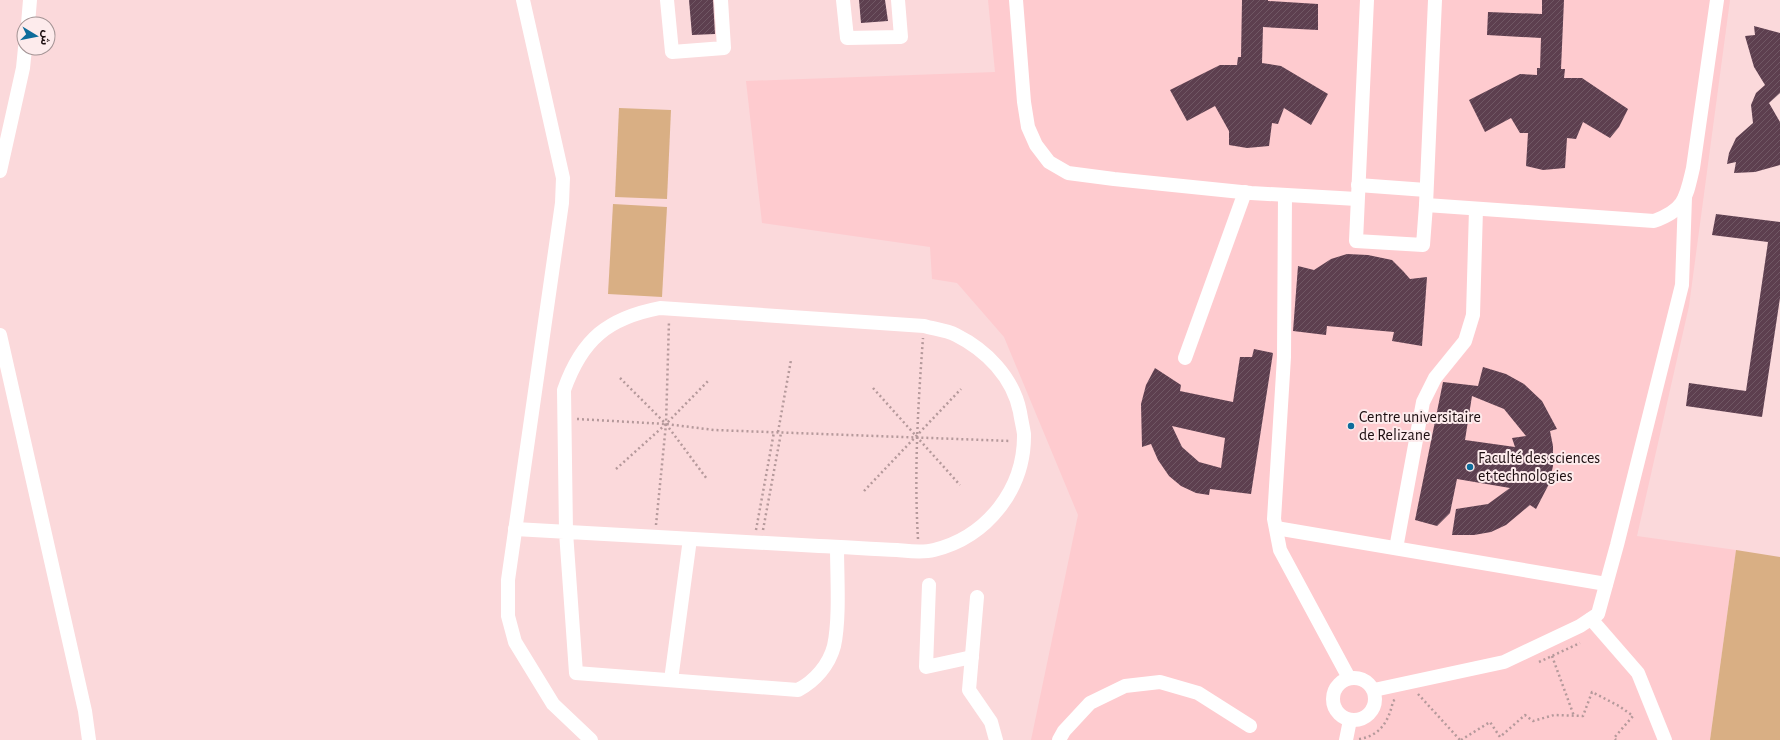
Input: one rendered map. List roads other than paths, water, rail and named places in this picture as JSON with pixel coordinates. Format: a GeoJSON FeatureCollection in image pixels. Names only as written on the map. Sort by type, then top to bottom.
{"type":"FeatureCollection","features":[{"type":"Feature","properties":{"kind":"street"},"geometry":{"type":"LineString","coordinates":[[29,16],[30,0]]}},
{"type":"Feature","properties":{"kind":"street"},"geometry":{"type":"LineString","coordinates":[[523,0],[563,178],[562,203],[515,530],[508,587],[508,616],[515,642],[553,704],[591,740]]}},
{"type":"Feature","properties":{"kind":"street"},"geometry":{"type":"LineString","coordinates":[[667,0],[672,52],[724,48],[721,0]]}},
{"type":"Feature","properties":{"kind":"street"},"geometry":{"type":"LineString","coordinates":[[843,0],[847,38],[901,37],[898,0]]}},
{"type":"Feature","properties":{"kind":"street"},"geometry":{"type":"LineString","coordinates":[[1016,0],[1024,102],[1028,127],[1036,145],[1049,162],[1068,173],[1245,192],[1357,199]]}},
{"type":"Feature","properties":{"kind":"street"},"geometry":{"type":"LineString","coordinates":[[1367,0],[1356,242],[1423,245],[1435,0]]}},
{"type":"Feature","properties":{"kind":"street"},"geometry":{"type":"LineString","coordinates":[[1374,690],[1504,662],[1591,619],[1598,614],[1682,285],[1685,198],[1693,168],[1717,0]]}},
{"type":"Feature","properties":{"kind":"street"},"geometry":{"type":"LineString","coordinates":[[0,171],[24,68],[25,56]]}},
{"type":"Feature","properties":{"kind":"street"},"geometry":{"type":"LineString","coordinates":[[1358,185],[1426,190]]}},
{"type":"Feature","properties":{"kind":"street"},"geometry":{"type":"LineString","coordinates":[[1185,358],[1245,192]]}},
{"type":"Feature","properties":{"kind":"street"},"geometry":{"type":"LineString","coordinates":[[1285,195],[1284,357],[1274,519],[1280,550],[1349,678]]}},
{"type":"Feature","properties":{"kind":"street"},"geometry":{"type":"LineString","coordinates":[[1426,205],[1654,221],[1669,216],[1685,198]]}},
{"type":"Feature","properties":{"kind":"street"},"geometry":{"type":"LineString","coordinates":[[1397,543],[1423,402],[1435,378],[1465,341],[1473,315],[1476,209]]}},
{"type":"Feature","properties":{"kind":"street"},"geometry":{"type":"LineString","coordinates":[[515,530],[566,532],[919,551],[936,550],[965,538],[990,520],[1010,494],[1021,464],[1024,433],[1018,402],[1003,373],[982,350],[954,334],[924,326],[670,308],[660,308],[638,312],[617,320],[583,350],[571,369],[564,390],[566,532],[576,673],[798,690],[804,688],[821,672],[828,662],[834,645],[836,620],[837,547]]}},
{"type":"Feature","properties":{"kind":"street"},"geometry":{"type":"LineString","coordinates":[[0,335],[85,711],[89,740]]}},
{"type":"Feature","properties":{"kind":"street"},"geometry":{"type":"LineString","coordinates":[[1276,528],[1606,584]]}},
{"type":"Feature","properties":{"kind":"street"},"geometry":{"type":"LineString","coordinates":[[671,680],[690,539]]}},
{"type":"Feature","properties":{"kind":"street"},"geometry":{"type":"LineString","coordinates":[[929,585],[926,667],[972,657]]}},
{"type":"Feature","properties":{"kind":"street"},"geometry":{"type":"LineString","coordinates":[[977,597],[969,690],[991,722],[996,740]]}},
{"type":"Feature","properties":{"kind":"street"},"geometry":{"type":"LineString","coordinates":[[1591,619],[1638,673],[1665,740]]}},
{"type":"Feature","properties":{"kind":"street"},"geometry":{"type":"LineString","coordinates":[[1349,678],[1363,679],[1370,684],[1376,697],[1372,711],[1360,720],[1350,720],[1340,715],[1333,702],[1335,689],[1339,683],[1349,678]]}},
{"type":"Feature","properties":{"kind":"street"},"geometry":{"type":"LineString","coordinates":[[1058,740],[1090,703],[1125,686],[1160,682],[1198,693],[1250,726]]}},
{"type":"Feature","properties":{"kind":"street"},"geometry":{"type":"LineString","coordinates":[[1346,740],[1350,720]]}},
{"type":"Feature","properties":{"kind":"place","name":"Centre universitaire de Relizane"},"geometry":{"type":"Point","coordinates":[1351,426]}},
{"type":"Feature","properties":{"kind":"place","name":"Faculté des sciences et technologies"},"geometry":{"type":"Point","coordinates":[1470,467]}}]}
